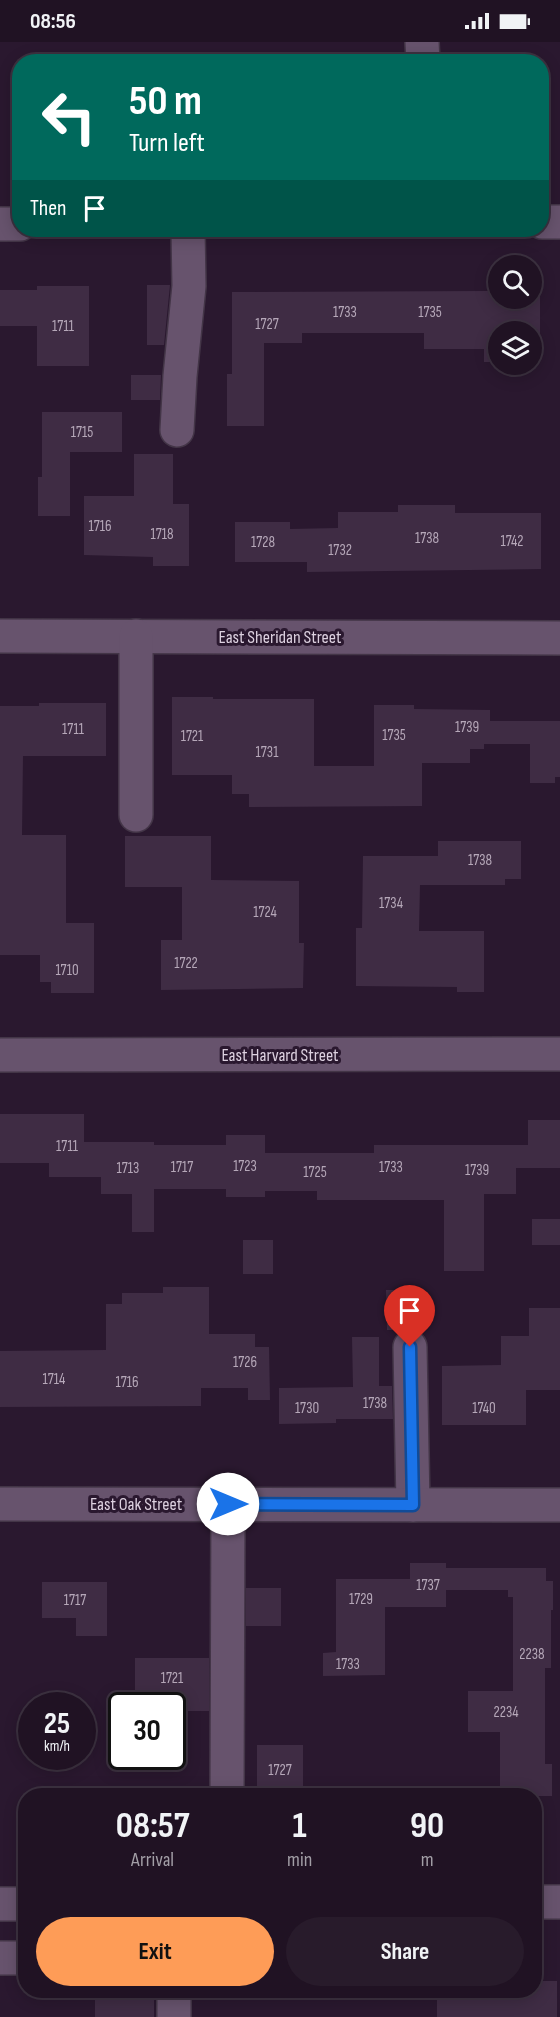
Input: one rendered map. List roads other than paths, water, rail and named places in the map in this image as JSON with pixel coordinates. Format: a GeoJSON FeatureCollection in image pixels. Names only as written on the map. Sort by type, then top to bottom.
{"type":"FeatureCollection","features":[{"type":"Feature","properties":{"kind":"street"},"geometry":{"type":"LineString","coordinates":[[177,430],[189,286],[188,237]]}},
{"type":"Feature","properties":{"kind":"street","name":"East Sheridan Street"},"geometry":{"type":"LineString","coordinates":[[0,636],[560,638]]}},
{"type":"Feature","properties":{"kind":"street"},"geometry":{"type":"LineString","coordinates":[[136,636],[136,815]]}},
{"type":"Feature","properties":{"kind":"street","name":"East Harvard Street"},"geometry":{"type":"LineString","coordinates":[[0,1055],[560,1053]]}},
{"type":"Feature","properties":{"kind":"street"},"geometry":{"type":"LineString","coordinates":[[410,1347],[413,1505]]}},
{"type":"Feature","properties":{"kind":"street","name":"East Oak Street"},"geometry":{"type":"LineString","coordinates":[[0,1504],[560,1505]]}},
{"type":"Feature","properties":{"kind":"street"},"geometry":{"type":"LineString","coordinates":[[227,1788],[228,1504]]}},
{"type":"Feature","properties":{"kind":"street"},"geometry":{"type":"LineString","coordinates":[[542,1902],[560,1902]]}},
{"type":"Feature","properties":{"kind":"street"},"geometry":{"type":"LineString","coordinates":[[0,1904],[18,1904]]}},
{"type":"Feature","properties":{"kind":"street"},"geometry":{"type":"LineString","coordinates":[[0,1958],[18,1958]]}},
{"type":"Feature","properties":{"kind":"street"},"geometry":{"type":"LineString","coordinates":[[174,1998],[174,2017]]}}]}
